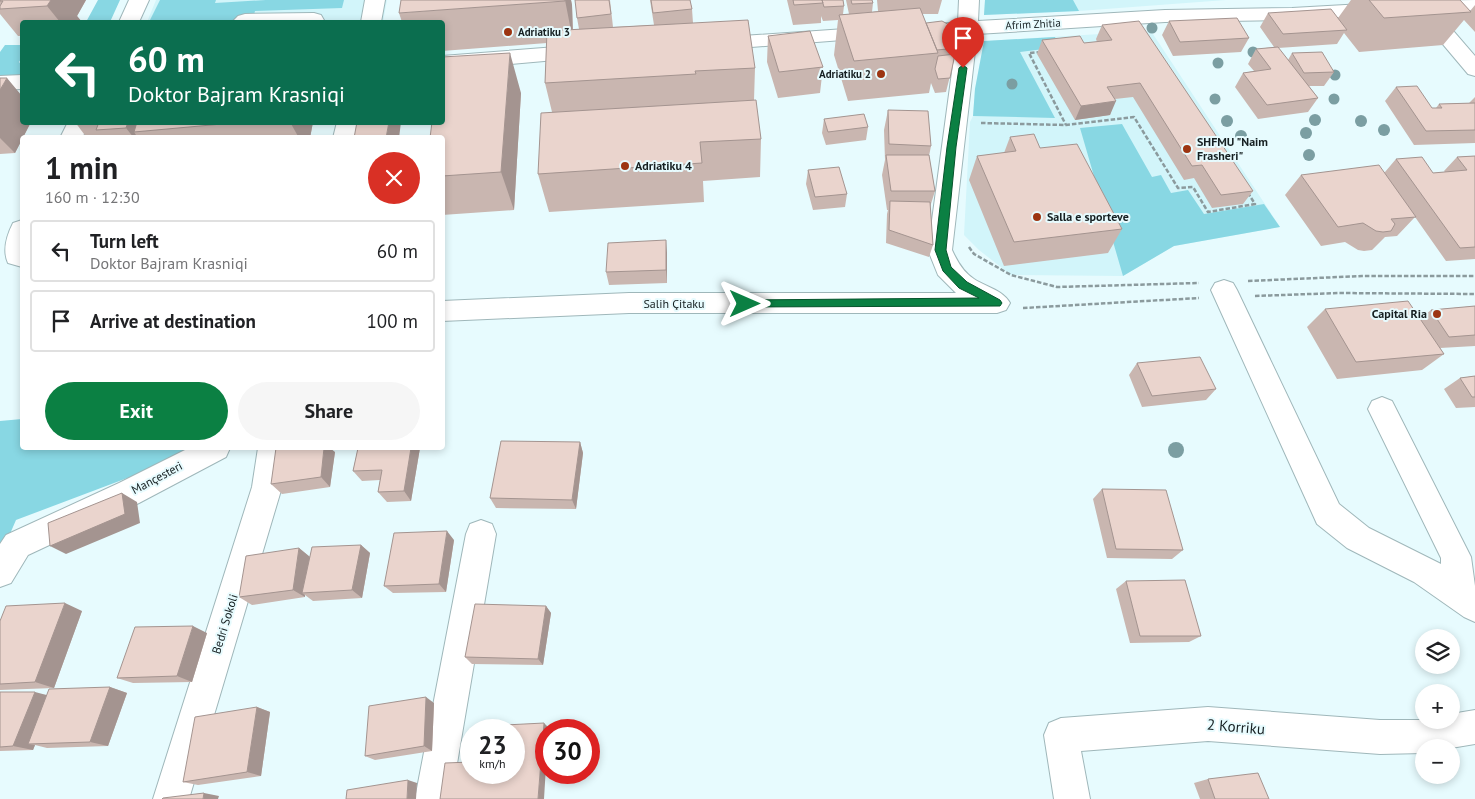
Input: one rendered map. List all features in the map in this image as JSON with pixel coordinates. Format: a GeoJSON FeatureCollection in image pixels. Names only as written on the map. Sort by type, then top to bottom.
{"type":"FeatureCollection","features":[{"type":"Feature","properties":{"kind":"street"},"geometry":{"type":"LineString","coordinates":[[130,20],[139,0]]}},
{"type":"Feature","properties":{"kind":"street"},"geometry":{"type":"LineString","coordinates":[[371,20],[375,0]]}},
{"type":"Feature","properties":{"kind":"street"},"geometry":{"type":"LineString","coordinates":[[968,28],[969,0]]}},
{"type":"Feature","properties":{"kind":"street","name":"Afrim Zhitia"},"geometry":{"type":"LineString","coordinates":[[697,45],[1165,16],[1292,14],[1475,4]]}},
{"type":"Feature","properties":{"kind":"street"},"geometry":{"type":"LineString","coordinates":[[1421,7],[1475,70]]}},
{"type":"Feature","properties":{"kind":"street"},"geometry":{"type":"LineString","coordinates":[[245,20],[314,20]]}},
{"type":"Feature","properties":{"kind":"street","name":"Salih Çitaku"},"geometry":{"type":"LineString","coordinates":[[445,311],[629,304],[996,303],[963,285],[947,268],[940,250],[968,28]]}},
{"type":"Feature","properties":{"kind":"street"},"geometry":{"type":"LineString","coordinates":[[445,63],[598,51]]}},
{"type":"Feature","properties":{"kind":"street"},"geometry":{"type":"LineString","coordinates":[[0,83],[20,82]]}},
{"type":"Feature","properties":{"kind":"street"},"geometry":{"type":"LineString","coordinates":[[20,234],[20,257]]}},
{"type":"Feature","properties":{"kind":"street"},"geometry":{"type":"LineString","coordinates":[[1224,290],[1328,514],[1358,538],[1425,571],[1467,600]]}},
{"type":"Feature","properties":{"kind":"street"},"geometry":{"type":"LineString","coordinates":[[1382,409],[1456,557],[1467,600]]}},
{"type":"Feature","properties":{"kind":"street","name":"Mançesteri"},"geometry":{"type":"LineString","coordinates":[[0,572],[17,545],[129,493],[212,450]]}},
{"type":"Feature","properties":{"kind":"street","name":"Bedri Sokoli"},"geometry":{"type":"LineString","coordinates":[[171,799],[267,486],[272,450]]}},
{"type":"Feature","properties":{"kind":"street"},"geometry":{"type":"LineString","coordinates":[[433,799],[481,534]]}},
{"type":"Feature","properties":{"kind":"street","name":"2 Korriku"},"geometry":{"type":"LineString","coordinates":[[1072,799],[1061,735],[1208,724],[1380,738],[1426,736],[1475,727]]}},
{"type":"Feature","properties":{"kind":"path"},"geometry":{"type":"LineString","coordinates":[[1047,52],[1029,53],[1066,124]]}},
{"type":"Feature","properties":{"kind":"path"},"geometry":{"type":"LineString","coordinates":[[977,123],[1066,124],[1134,118],[1178,188],[1193,187],[1208,212],[1255,204],[1244,187]]}},
{"type":"Feature","properties":{"kind":"shaded area"},"geometry":{"type":"Polygon","coordinates":[[[98,0],[120,0],[111,20],[87,20],[98,0]]]}},
{"type":"Feature","properties":{"kind":"shaded area"},"geometry":{"type":"Polygon","coordinates":[[[156,0],[387,0],[383,20],[148,20],[156,0]]]}},
{"type":"Feature","properties":{"kind":"shaded area"},"geometry":{"type":"Polygon","coordinates":[[[160,0],[216,0],[215,3],[266,0],[344,0],[342,8],[255,11],[253,20],[150,20],[160,0]]]}},
{"type":"Feature","properties":{"kind":"shaded area"},"geometry":{"type":"Polygon","coordinates":[[[985,0],[1226,0],[1079,11],[984,15],[985,0]]]}},
{"type":"Feature","properties":{"kind":"shaded area"},"geometry":{"type":"Polygon","coordinates":[[[985,0],[1073,0],[1079,11],[984,15],[985,0]]]}},
{"type":"Feature","properties":{"kind":"shaded area"},"geometry":{"type":"Polygon","coordinates":[[[1151,31],[1280,227],[1174,246],[1123,276],[1011,275],[979,250],[964,235],[970,122],[973,116],[975,89],[984,41],[1151,31]]]}},
{"type":"Feature","properties":{"kind":"shaded area"},"geometry":{"type":"Polygon","coordinates":[[[1055,37],[1060,47],[1020,52],[1055,118],[973,116],[975,89],[984,41],[1055,37]]]}},
{"type":"Feature","properties":{"kind":"shaded area"},"geometry":{"type":"Polygon","coordinates":[[[5,45],[20,45],[20,75],[0,75],[0,52],[5,45]]]}},
{"type":"Feature","properties":{"kind":"shaded area"},"geometry":{"type":"Polygon","coordinates":[[[1122,124],[1152,177],[1161,175],[1171,193],[1188,190],[1204,214],[1264,204],[1280,227],[1174,246],[1123,276],[1080,128],[1122,124]]]}},
{"type":"Feature","properties":{"kind":"shaded area"},"geometry":{"type":"Polygon","coordinates":[[[20,419],[20,450],[196,450],[191,454],[16,520],[0,557],[0,421],[20,419]]]}},
{"type":"Feature","properties":{"kind":"building"},"geometry":{"type":"Polygon","coordinates":[[[0,0],[51,0],[47,6],[0,9],[3,1],[0,0]]]}},
{"type":"Feature","properties":{"kind":"building"},"geometry":{"type":"Polygon","coordinates":[[[401,0],[565,0],[565,1],[399,13],[401,0]]]}},
{"type":"Feature","properties":{"kind":"building"},"geometry":{"type":"Polygon","coordinates":[[[575,0],[609,0],[611,14],[577,18],[575,0]]]}},
{"type":"Feature","properties":{"kind":"building"},"geometry":{"type":"Polygon","coordinates":[[[651,0],[690,0],[692,9],[653,13],[651,0]]]}},
{"type":"Feature","properties":{"kind":"building"},"geometry":{"type":"Polygon","coordinates":[[[793,0],[822,0],[823,3],[794,5],[793,0]]]}},
{"type":"Feature","properties":{"kind":"building"},"geometry":{"type":"Polygon","coordinates":[[[822,0],[843,0],[844,6],[824,7],[822,0]]]}},
{"type":"Feature","properties":{"kind":"building"},"geometry":{"type":"Polygon","coordinates":[[[851,0],[872,0],[873,3],[852,4],[851,0]]]}},
{"type":"Feature","properties":{"kind":"building"},"geometry":{"type":"Polygon","coordinates":[[[1369,0],[1460,0],[1471,12],[1384,18],[1369,0]]]}},
{"type":"Feature","properties":{"kind":"building"},"geometry":{"type":"Polygon","coordinates":[[[920,8],[938,53],[854,61],[839,15],[920,8]]]}},
{"type":"Feature","properties":{"kind":"building"},"geometry":{"type":"Polygon","coordinates":[[[1331,9],[1347,30],[1283,34],[1268,13],[1331,9]]]}},
{"type":"Feature","properties":{"kind":"building"},"geometry":{"type":"Polygon","coordinates":[[[1237,18],[1249,38],[1180,42],[1169,21],[1237,18]]]}},
{"type":"Feature","properties":{"kind":"building"},"geometry":{"type":"Polygon","coordinates":[[[748,20],[755,68],[695,71],[696,74],[545,83],[547,31],[748,20]]]}},
{"type":"Feature","properties":{"kind":"building"},"geometry":{"type":"Polygon","coordinates":[[[942,21],[955,28],[957,48],[937,50],[926,23],[942,21]]]}},
{"type":"Feature","properties":{"kind":"building","name":"SHFMU \"Naim Frasheri\""},"geometry":{"type":"Polygon","coordinates":[[[1139,21],[1253,191],[1221,195],[1202,165],[1192,166],[1140,83],[1107,87],[1116,101],[1081,106],[1042,40],[1080,36],[1084,43],[1112,40],[1102,25],[1139,21]]]}},
{"type":"Feature","properties":{"kind":"building"},"geometry":{"type":"Polygon","coordinates":[[[810,31],[823,67],[779,72],[768,36],[810,31]]]}},
{"type":"Feature","properties":{"kind":"building"},"geometry":{"type":"Polygon","coordinates":[[[1278,47],[1318,98],[1267,105],[1243,73],[1271,69],[1256,49],[1278,47]]]}},
{"type":"Feature","properties":{"kind":"building"},"geometry":{"type":"Polygon","coordinates":[[[1322,52],[1334,72],[1304,73],[1292,53],[1322,52]]]}},
{"type":"Feature","properties":{"kind":"building"},"geometry":{"type":"Polygon","coordinates":[[[510,53],[501,172],[445,176],[445,135],[430,135],[432,125],[445,125],[445,57],[510,53]]]}},
{"type":"Feature","properties":{"kind":"building"},"geometry":{"type":"Polygon","coordinates":[[[955,54],[950,78],[938,79],[935,69],[938,56],[955,54]]]}},
{"type":"Feature","properties":{"kind":"building"},"geometry":{"type":"Polygon","coordinates":[[[0,78],[7,78],[0,90],[0,78]]]}},
{"type":"Feature","properties":{"kind":"building"},"geometry":{"type":"Polygon","coordinates":[[[1417,86],[1432,108],[1442,108],[1439,104],[1475,103],[1475,130],[1426,131],[1396,87],[1417,86]]]}},
{"type":"Feature","properties":{"kind":"building"},"geometry":{"type":"Polygon","coordinates":[[[756,100],[761,139],[700,142],[702,163],[538,174],[541,113],[756,100]]]}},
{"type":"Feature","properties":{"kind":"building"},"geometry":{"type":"Polygon","coordinates":[[[888,110],[928,111],[931,146],[889,144],[888,110]]]}},
{"type":"Feature","properties":{"kind":"building"},"geometry":{"type":"Polygon","coordinates":[[[864,114],[868,127],[828,132],[824,119],[864,114]]]}},
{"type":"Feature","properties":{"kind":"building"},"geometry":{"type":"Polygon","coordinates":[[[98,125],[127,125],[126,128],[96,130],[98,125]]]}},
{"type":"Feature","properties":{"kind":"building"},"geometry":{"type":"Polygon","coordinates":[[[136,125],[211,125],[134,132],[136,125]]]}},
{"type":"Feature","properties":{"kind":"building"},"geometry":{"type":"Polygon","coordinates":[[[356,125],[388,125],[387,135],[355,135],[356,125]]]}},
{"type":"Feature","properties":{"kind":"building"},"geometry":{"type":"Polygon","coordinates":[[[1034,134],[1040,148],[1077,144],[1122,229],[1014,242],[977,156],[1016,151],[1010,137],[1034,134]]]}},
{"type":"Feature","properties":{"kind":"building"},"geometry":{"type":"Polygon","coordinates":[[[886,155],[929,155],[935,191],[891,191],[886,155]]]}},
{"type":"Feature","properties":{"kind":"building"},"geometry":{"type":"Polygon","coordinates":[[[1475,156],[1475,247],[1460,248],[1396,159],[1422,157],[1433,173],[1467,170],[1457,157],[1475,156]]]}},
{"type":"Feature","properties":{"kind":"building"},"geometry":{"type":"Polygon","coordinates":[[[1379,165],[1416,217],[1391,219],[1395,224],[1391,231],[1376,231],[1363,223],[1338,227],[1301,175],[1379,165]]]}},
{"type":"Feature","properties":{"kind":"building"},"geometry":{"type":"Polygon","coordinates":[[[839,167],[847,194],[815,197],[808,170],[839,167]]]}},
{"type":"Feature","properties":{"kind":"building"},"geometry":{"type":"Polygon","coordinates":[[[890,201],[930,202],[933,245],[889,230],[890,201]]]}},
{"type":"Feature","properties":{"kind":"building"},"geometry":{"type":"Polygon","coordinates":[[[666,240],[666,270],[606,272],[608,243],[666,240]]]}},
{"type":"Feature","properties":{"kind":"building"},"geometry":{"type":"Polygon","coordinates":[[[1408,301],[1444,354],[1356,362],[1325,309],[1408,301]]]}},
{"type":"Feature","properties":{"kind":"building"},"geometry":{"type":"Polygon","coordinates":[[[1475,306],[1475,335],[1449,337],[1431,310],[1475,306]]]}},
{"type":"Feature","properties":{"kind":"building"},"geometry":{"type":"Polygon","coordinates":[[[1200,357],[1216,389],[1152,396],[1137,363],[1200,357]]]}},
{"type":"Feature","properties":{"kind":"building"},"geometry":{"type":"Polygon","coordinates":[[[1475,376],[1475,397],[1472,397],[1460,378],[1475,376]]]}},
{"type":"Feature","properties":{"kind":"building"},"geometry":{"type":"Polygon","coordinates":[[[501,441],[580,442],[572,500],[490,498],[501,441]]]}},
{"type":"Feature","properties":{"kind":"building"},"geometry":{"type":"Polygon","coordinates":[[[276,450],[324,450],[321,477],[271,484],[276,450]]]}},
{"type":"Feature","properties":{"kind":"building"},"geometry":{"type":"Polygon","coordinates":[[[358,450],[411,450],[404,491],[378,492],[382,470],[353,471],[358,450]]]}},
{"type":"Feature","properties":{"kind":"building"},"geometry":{"type":"Polygon","coordinates":[[[1102,489],[1166,490],[1183,550],[1116,549],[1102,489]]]}},
{"type":"Feature","properties":{"kind":"building"},"geometry":{"type":"Polygon","coordinates":[[[122,493],[125,514],[50,546],[48,523],[122,493]]]}},
{"type":"Feature","properties":{"kind":"building"},"geometry":{"type":"Polygon","coordinates":[[[447,531],[439,584],[384,586],[394,533],[447,531]]]}},
{"type":"Feature","properties":{"kind":"building"},"geometry":{"type":"Polygon","coordinates":[[[361,545],[352,590],[302,593],[312,547],[361,545]]]}},
{"type":"Feature","properties":{"kind":"building"},"geometry":{"type":"Polygon","coordinates":[[[299,548],[293,590],[239,597],[246,556],[299,548]]]}},
{"type":"Feature","properties":{"kind":"building"},"geometry":{"type":"Polygon","coordinates":[[[1185,580],[1201,636],[1140,636],[1126,581],[1185,580]]]}},
{"type":"Feature","properties":{"kind":"building"},"geometry":{"type":"Polygon","coordinates":[[[65,603],[35,682],[0,684],[0,621],[6,606],[65,603]]]}},
{"type":"Feature","properties":{"kind":"building"},"geometry":{"type":"Polygon","coordinates":[[[475,604],[546,606],[538,659],[465,657],[475,604]]]}},
{"type":"Feature","properties":{"kind":"building"},"geometry":{"type":"Polygon","coordinates":[[[193,626],[177,676],[117,678],[135,627],[193,626]]]}},
{"type":"Feature","properties":{"kind":"building"},"geometry":{"type":"Polygon","coordinates":[[[110,687],[90,742],[28,744],[49,689],[110,687]]]}},
{"type":"Feature","properties":{"kind":"building"},"geometry":{"type":"Polygon","coordinates":[[[0,692],[35,692],[13,746],[0,747],[0,692]]]}},
{"type":"Feature","properties":{"kind":"building"},"geometry":{"type":"Polygon","coordinates":[[[426,697],[424,746],[365,756],[369,706],[426,697]]]}},
{"type":"Feature","properties":{"kind":"building"},"geometry":{"type":"Polygon","coordinates":[[[257,707],[247,772],[183,782],[195,717],[257,707]]]}},
{"type":"Feature","properties":{"kind":"building"},"geometry":{"type":"Polygon","coordinates":[[[535,723],[535,784],[539,784],[538,799],[440,799],[445,763],[460,762],[460,784],[525,784],[525,724],[535,723]]]}},
{"type":"Feature","properties":{"kind":"building"},"geometry":{"type":"Polygon","coordinates":[[[1258,773],[1269,799],[1215,799],[1208,779],[1258,773]]]}},
{"type":"Feature","properties":{"kind":"building"},"geometry":{"type":"Polygon","coordinates":[[[408,780],[407,799],[346,799],[347,790],[408,780]]]}},
{"type":"Feature","properties":{"kind":"building"},"geometry":{"type":"Polygon","coordinates":[[[204,793],[203,799],[162,799],[163,798],[204,793]]]}},
{"type":"Feature","properties":{"kind":"place","name":"Adriatiku 3"},"geometry":{"type":"Point","coordinates":[508,32]}},
{"type":"Feature","properties":{"kind":"place","name":"Adriatiku 2"},"geometry":{"type":"Point","coordinates":[881,74]}},
{"type":"Feature","properties":{"kind":"place","name":"SHFMU \"Naim Frasheri\""},"geometry":{"type":"Point","coordinates":[1187,149]}},
{"type":"Feature","properties":{"kind":"place","name":"Adriatiku 4"},"geometry":{"type":"Point","coordinates":[625,166]}},
{"type":"Feature","properties":{"kind":"place","name":"Salla e sporteve"},"geometry":{"type":"Point","coordinates":[1037,217]}},
{"type":"Feature","properties":{"kind":"place","name":"Capital Ria"},"geometry":{"type":"Point","coordinates":[1437,314]}},
{"type":"Feature","properties":{"kind":"route"},"geometry":{"type":"LineString","coordinates":[[745,304],[996,303],[963,285],[947,268],[940,250],[963,68]]}}]}
